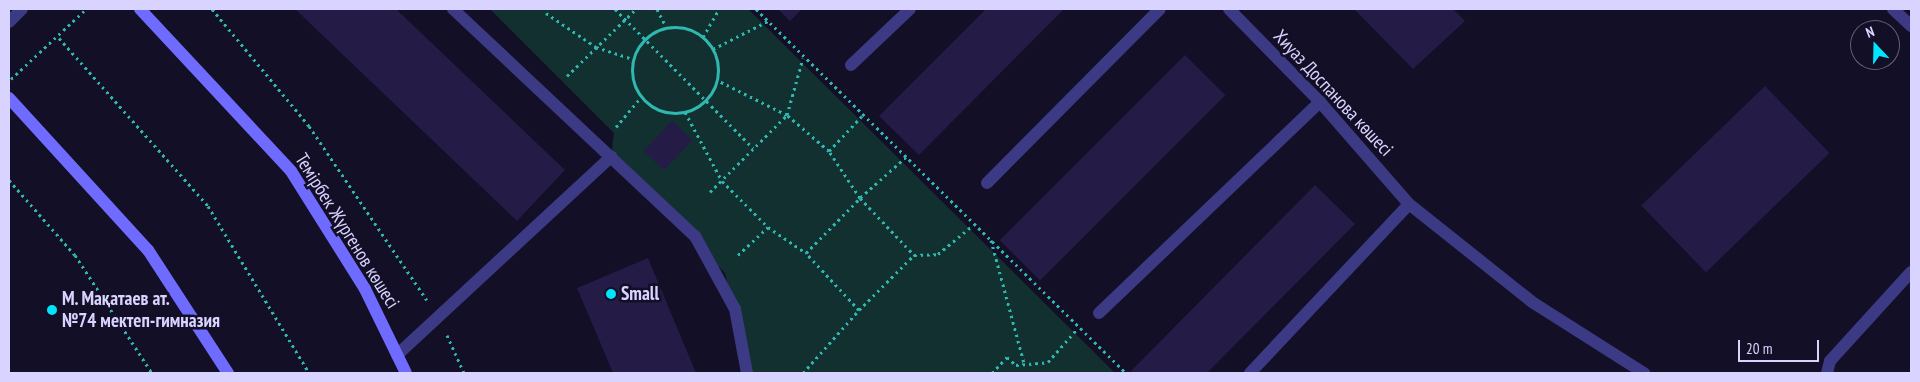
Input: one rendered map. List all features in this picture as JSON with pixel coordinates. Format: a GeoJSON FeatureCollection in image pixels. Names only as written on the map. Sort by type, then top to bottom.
{"type":"FeatureCollection","features":[{"type":"Feature","properties":{"kind":"street"},"geometry":{"type":"LineString","coordinates":[[9,22],[22,9]]}},
{"type":"Feature","properties":{"kind":"street","name":"Темірбек Жүргенов көшесі"},"geometry":{"type":"LineString","coordinates":[[140,9],[291,171],[365,289],[406,373]]}},
{"type":"Feature","properties":{"kind":"street"},"geometry":{"type":"LineString","coordinates":[[453,9],[695,236],[735,309],[747,373]]}},
{"type":"Feature","properties":{"kind":"street"},"geometry":{"type":"LineString","coordinates":[[851,65],[910,9]]}},
{"type":"Feature","properties":{"kind":"street"},"geometry":{"type":"LineString","coordinates":[[987,183],[1160,9]]}},
{"type":"Feature","properties":{"kind":"street","name":"Хиуаз Доспанова көшесі"},"geometry":{"type":"LineString","coordinates":[[1229,9],[1320,102],[1409,204],[1532,302],[1644,373]]}},
{"type":"Feature","properties":{"kind":"street"},"geometry":{"type":"LineString","coordinates":[[1893,9],[1911,26]]}},
{"type":"Feature","properties":{"kind":"street"},"geometry":{"type":"LineString","coordinates":[[9,98],[148,250],[228,373]]}},
{"type":"Feature","properties":{"kind":"street"},"geometry":{"type":"LineString","coordinates":[[1099,313],[1320,102]]}},
{"type":"Feature","properties":{"kind":"street"},"geometry":{"type":"LineString","coordinates":[[397,355],[611,157]]}},
{"type":"Feature","properties":{"kind":"street"},"geometry":{"type":"LineString","coordinates":[[1250,373],[1409,204]]}},
{"type":"Feature","properties":{"kind":"street"},"geometry":{"type":"LineString","coordinates":[[1827,373],[1830,361],[1911,272]]}},
{"type":"Feature","properties":{"kind":"path"},"geometry":{"type":"LineString","coordinates":[[9,81],[59,38],[86,9]]}},
{"type":"Feature","properties":{"kind":"path"},"geometry":{"type":"LineString","coordinates":[[212,9],[309,126],[438,317],[464,373]]}},
{"type":"Feature","properties":{"kind":"path"},"geometry":{"type":"LineString","coordinates":[[615,9],[753,148]]}},
{"type":"Feature","properties":{"kind":"path"},"geometry":{"type":"LineString","coordinates":[[567,76],[636,9]]}},
{"type":"Feature","properties":{"kind":"path"},"geometry":{"type":"LineString","coordinates":[[657,9],[666,27]]}},
{"type":"Feature","properties":{"kind":"path"},"geometry":{"type":"LineString","coordinates":[[704,37],[719,9]]}},
{"type":"Feature","properties":{"kind":"path"},"geometry":{"type":"LineString","coordinates":[[756,9],[862,116],[906,157],[973,225],[990,239],[1077,330],[1126,373]]}},
{"type":"Feature","properties":{"kind":"path"},"geometry":{"type":"LineString","coordinates":[[546,13],[596,47],[633,59]]}},
{"type":"Feature","properties":{"kind":"path"},"geometry":{"type":"LineString","coordinates":[[713,49],[768,21]]}},
{"type":"Feature","properties":{"kind":"path"},"geometry":{"type":"LineString","coordinates":[[666,27],[689,28],[704,37],[713,49],[717,80],[706,101],[685,112],[661,111],[641,97],[632,75],[633,59],[645,39],[666,27]]}},
{"type":"Feature","properties":{"kind":"path"},"geometry":{"type":"LineString","coordinates":[[59,38],[208,206],[309,373]]}},
{"type":"Feature","properties":{"kind":"path"},"geometry":{"type":"LineString","coordinates":[[710,192],[787,115],[803,58]]}},
{"type":"Feature","properties":{"kind":"path"},"geometry":{"type":"LineString","coordinates":[[717,80],[787,115],[829,151],[860,198],[914,255]]}},
{"type":"Feature","properties":{"kind":"path"},"geometry":{"type":"LineString","coordinates":[[616,127],[641,97]]}},
{"type":"Feature","properties":{"kind":"path"},"geometry":{"type":"LineString","coordinates":[[685,112],[722,181],[768,227],[806,253],[859,310]]}},
{"type":"Feature","properties":{"kind":"path"},"geometry":{"type":"LineString","coordinates":[[829,151],[862,116]]}},
{"type":"Feature","properties":{"kind":"path"},"geometry":{"type":"LineString","coordinates":[[806,253],[860,198],[906,157]]}},
{"type":"Feature","properties":{"kind":"path"},"geometry":{"type":"LineString","coordinates":[[9,180],[75,255],[152,373]]}},
{"type":"Feature","properties":{"kind":"path"},"geometry":{"type":"LineString","coordinates":[[803,373],[859,310],[914,255],[938,254],[973,225]]}},
{"type":"Feature","properties":{"kind":"path"},"geometry":{"type":"LineString","coordinates":[[738,254],[768,227]]}},
{"type":"Feature","properties":{"kind":"path"},"geometry":{"type":"LineString","coordinates":[[990,239],[1024,363]]}},
{"type":"Feature","properties":{"kind":"path"},"geometry":{"type":"LineString","coordinates":[[992,373],[1007,357],[1016,365],[1048,362],[1077,330]]}},
{"type":"Feature","properties":{"kind":"green space"},"geometry":{"type":"Polygon","coordinates":[[[490,9],[748,9],[1115,373],[749,373],[725,273],[611,157],[614,133],[490,9]]]}},
{"type":"Feature","properties":{"kind":"building"},"geometry":{"type":"Polygon","coordinates":[[[295,9],[396,9],[565,170],[517,221],[295,9]]]}},
{"type":"Feature","properties":{"kind":"building"},"geometry":{"type":"Polygon","coordinates":[[[778,9],[802,9],[790,21],[778,9]]]}},
{"type":"Feature","properties":{"kind":"building"},"geometry":{"type":"Polygon","coordinates":[[[986,9],[1064,9],[919,155],[879,116],[986,9]]]}},
{"type":"Feature","properties":{"kind":"building"},"geometry":{"type":"Polygon","coordinates":[[[1354,9],[1453,9],[1465,21],[1413,69],[1354,9]]]}},
{"type":"Feature","properties":{"kind":"building"},"geometry":{"type":"Polygon","coordinates":[[[1185,55],[1225,95],[1040,281],[1000,240],[1185,55]]]}},
{"type":"Feature","properties":{"kind":"building"},"geometry":{"type":"Polygon","coordinates":[[[1765,86],[1830,153],[1706,272],[1641,205],[1765,86]]]}},
{"type":"Feature","properties":{"kind":"building"},"geometry":{"type":"Polygon","coordinates":[[[672,121],[692,140],[664,170],[644,150],[672,121]]]}},
{"type":"Feature","properties":{"kind":"building"},"geometry":{"type":"Polygon","coordinates":[[[1315,185],[1355,224],[1207,373],[1134,373],[1131,371],[1315,185]]]}},
{"type":"Feature","properties":{"kind":"building"},"geometry":{"type":"Polygon","coordinates":[[[648,258],[696,373],[613,373],[577,288],[648,258]]]}},
{"type":"Feature","properties":{"kind":"place","name":"Small"},"geometry":{"type":"Point","coordinates":[611,294]}},
{"type":"Feature","properties":{"kind":"place","name":"М. Мақатаев ат. №74 мектеп-гимназия"},"geometry":{"type":"Point","coordinates":[52,310]}}]}
